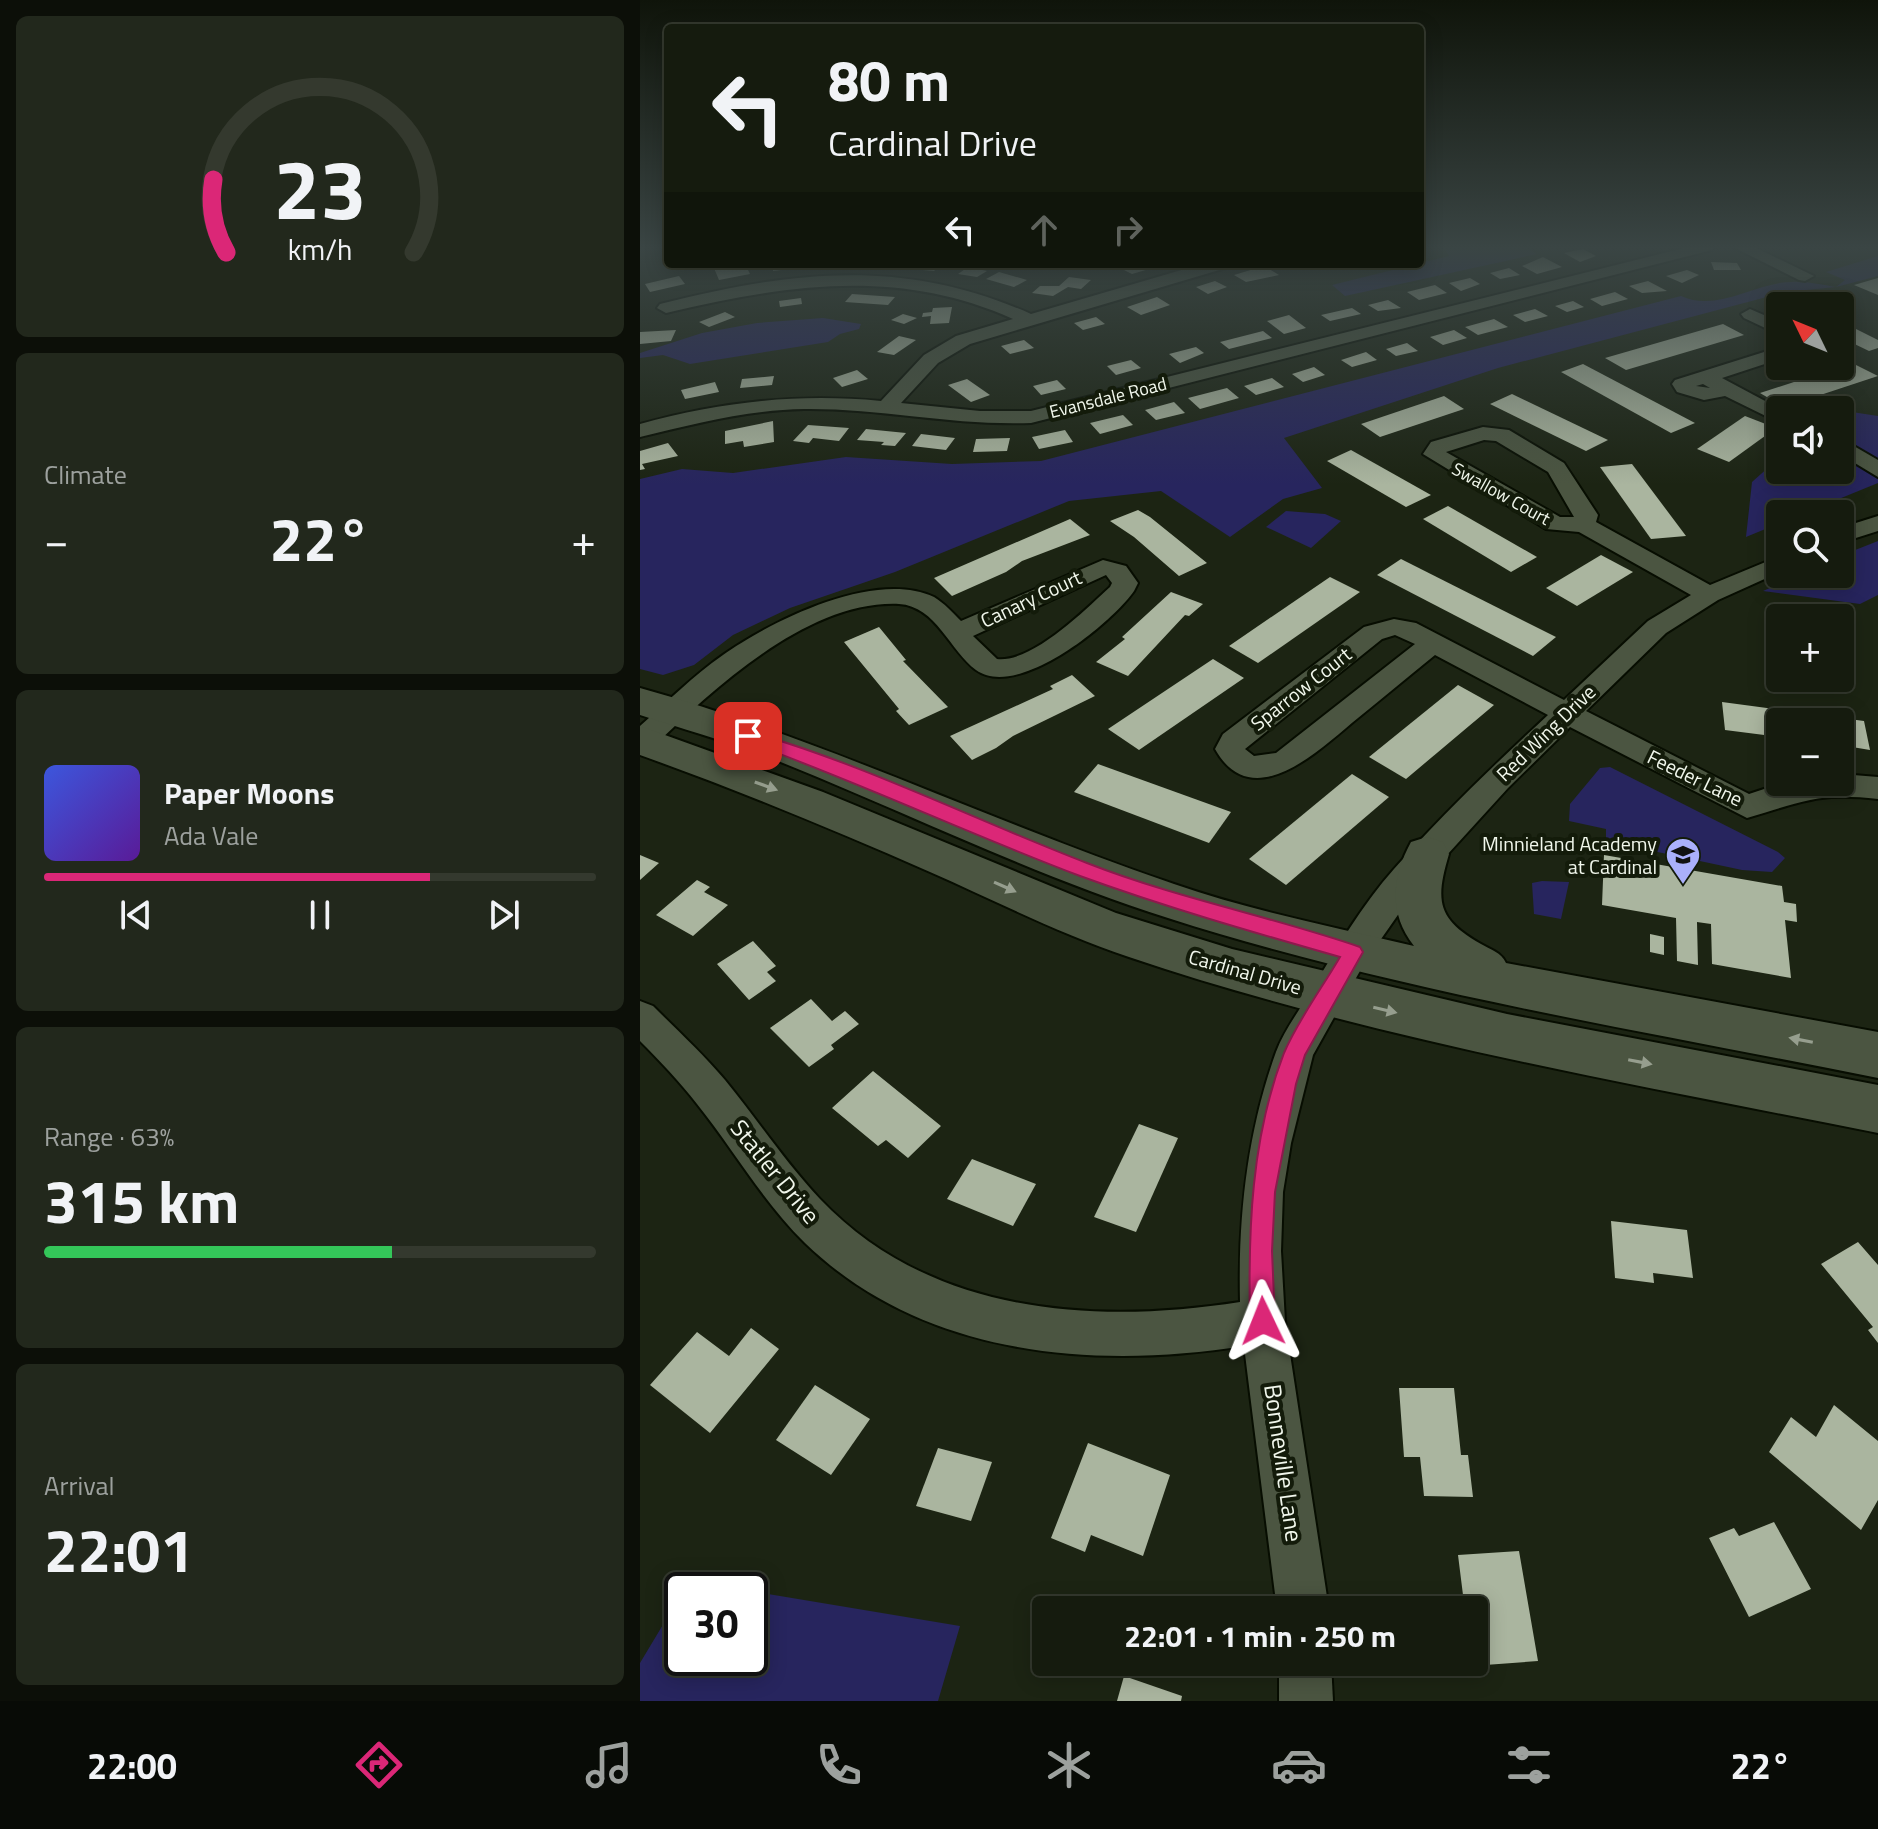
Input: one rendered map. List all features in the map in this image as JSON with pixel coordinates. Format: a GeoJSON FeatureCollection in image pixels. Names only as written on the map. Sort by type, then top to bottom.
{"type":"FeatureCollection","features":[{"type":"Feature","properties":{"kind":"main road"},"geometry":{"type":"LineString","coordinates":[[649,723],[798,753],[1082,869],[1170,901],[1353,952],[1878,1055]]}},
{"type":"Feature","properties":{"kind":"main road","name":"Cardinal Drive"},"geometry":{"type":"LineString","coordinates":[[649,723],[792,796],[1052,908],[1138,940],[1326,996],[1878,1109]]}},
{"type":"Feature","properties":{"kind":"main road"},"geometry":{"type":"LineString","coordinates":[[1427,854],[1419,874],[1416,898],[1426,930],[1450,951],[1515,985]]}},
{"type":"Feature","properties":{"kind":"street"},"geometry":{"type":"LineString","coordinates":[[886,407],[920,370],[945,349],[1003,326]]}},
{"type":"Feature","properties":{"kind":"street","name":"Evansdale Road"},"geometry":{"type":"LineString","coordinates":[[640,431],[710,413],[774,404],[830,403],[983,418],[1054,413],[1394,326]]}},
{"type":"Feature","properties":{"kind":"street"},"geometry":{"type":"LineString","coordinates":[[1766,357],[1702,376],[1766,410]]}},
{"type":"Feature","properties":{"kind":"street","name":"Swallow Court"},"geometry":{"type":"LineString","coordinates":[[1582,524],[1586,515],[1556,468],[1501,435],[1483,433],[1436,449],[1437,458],[1548,522],[1564,527],[1582,524],[1709,595]]}},
{"type":"Feature","properties":{"kind":"street"},"geometry":{"type":"LineString","coordinates":[[1854,454],[1878,470]]}},
{"type":"Feature","properties":{"kind":"street"},"geometry":{"type":"LineString","coordinates":[[1854,531],[1878,523]]}},
{"type":"Feature","properties":{"kind":"street","name":"Canary Court"},"geometry":{"type":"LineString","coordinates":[[649,723],[751,649],[793,627],[860,601],[901,597],[923,601],[988,665],[1004,669],[1013,668],[1063,642],[1121,591],[1125,583],[1122,574],[1114,568],[1098,568],[957,633]]}},
{"type":"Feature","properties":{"kind":"street","name":"Red Wing Drive"},"geometry":{"type":"LineString","coordinates":[[1353,952],[1404,880],[1427,854],[1566,713],[1657,627],[1709,595],[1766,569]]}},
{"type":"Feature","properties":{"kind":"street","name":"Sparrow Court"},"geometry":{"type":"LineString","coordinates":[[1433,643],[1286,760],[1261,768],[1234,759],[1230,749],[1233,741],[1373,633],[1394,627],[1407,629],[1566,713]]}},
{"type":"Feature","properties":{"kind":"street","name":"Feeder Lane"},"geometry":{"type":"LineString","coordinates":[[1566,713],[1747,807],[1790,789],[1816,784],[1838,783],[1878,788]]}},
{"type":"Feature","properties":{"kind":"street","name":"Bonneville Lane"},"geometry":{"type":"LineString","coordinates":[[1301,1596],[1263,1321],[1260,1251],[1263,1192],[1271,1143],[1295,1052],[1353,952]]}},
{"type":"Feature","properties":{"kind":"street","name":"Statler Drive"},"geometry":{"type":"LineString","coordinates":[[640,1017],[709,1090],[785,1190],[823,1231],[880,1274],[937,1302],[997,1322],[1066,1334],[1137,1336],[1195,1332],[1263,1321]]}},
{"type":"Feature","properties":{"kind":"street"},"geometry":{"type":"LineString","coordinates":[[1305,1676],[1306,1701]]}},
{"type":"Feature","properties":{"kind":"shaded area"},"geometry":{"type":"Polygon","coordinates":[[[738,326],[860,326],[828,342],[690,364],[663,355],[640,358],[640,353],[702,333],[738,326]]]}},
{"type":"Feature","properties":{"kind":"shaded area"},"geometry":{"type":"Polygon","coordinates":[[[1563,326],[1656,326],[1498,368],[1284,438],[1322,488],[1283,499],[1230,537],[1161,491],[1069,501],[895,572],[790,608],[733,635],[694,665],[663,675],[640,669],[640,479],[682,469],[733,473],[846,457],[952,464],[1041,461],[1563,326]]]}},
{"type":"Feature","properties":{"kind":"shaded area"},"geometry":{"type":"Polygon","coordinates":[[[1854,412],[1878,416],[1878,483],[1836,500],[1766,500],[1766,529],[1746,537],[1752,482],[1766,470],[1766,484],[1854,484],[1854,412]]]}},
{"type":"Feature","properties":{"kind":"shaded area"},"geometry":{"type":"Polygon","coordinates":[[[1286,511],[1325,514],[1341,521],[1311,548],[1266,527],[1286,511]]]}},
{"type":"Feature","properties":{"kind":"shaded area"},"geometry":{"type":"Polygon","coordinates":[[[1878,541],[1878,595],[1860,604],[1763,591],[1770,588],[1854,588],[1854,550],[1878,541]]]}},
{"type":"Feature","properties":{"kind":"shaded area"},"geometry":{"type":"Polygon","coordinates":[[[1610,767],[1785,858],[1772,872],[1742,870],[1606,841],[1606,829],[1569,821],[1570,804],[1600,768],[1610,767]]]}},
{"type":"Feature","properties":{"kind":"shaded area"},"geometry":{"type":"Polygon","coordinates":[[[1569,882],[1561,919],[1534,914],[1532,883],[1569,882]]]}},
{"type":"Feature","properties":{"kind":"shaded area"},"geometry":{"type":"Polygon","coordinates":[[[768,1594],[960,1626],[938,1701],[640,1701],[640,1663],[664,1623],[664,1676],[768,1676],[768,1594]]]}},
{"type":"Feature","properties":{"kind":"building"},"geometry":{"type":"Polygon","coordinates":[[[1274,326],[1306,328],[1284,334],[1274,326]]]}},
{"type":"Feature","properties":{"kind":"building"},"geometry":{"type":"Polygon","coordinates":[[[1507,326],[1508,327],[1478,335],[1465,327],[1507,326]]]}},
{"type":"Feature","properties":{"kind":"building"},"geometry":{"type":"Polygon","coordinates":[[[1715,326],[1728,326],[1744,335],[1626,370],[1605,358],[1715,326]]]}},
{"type":"Feature","properties":{"kind":"building"},"geometry":{"type":"Polygon","coordinates":[[[1854,328],[1878,340],[1878,348],[1869,351],[1854,344],[1854,328]]]}},
{"type":"Feature","properties":{"kind":"building"},"geometry":{"type":"Polygon","coordinates":[[[676,330],[671,341],[640,344],[640,332],[676,330]]]}},
{"type":"Feature","properties":{"kind":"building"},"geometry":{"type":"Polygon","coordinates":[[[1454,330],[1467,338],[1443,345],[1430,337],[1454,330]]]}},
{"type":"Feature","properties":{"kind":"building"},"geometry":{"type":"Polygon","coordinates":[[[1263,331],[1272,338],[1229,349],[1220,342],[1263,331]]]}},
{"type":"Feature","properties":{"kind":"building"},"geometry":{"type":"Polygon","coordinates":[[[899,336],[916,340],[894,355],[877,352],[899,336]]]}},
{"type":"Feature","properties":{"kind":"building"},"geometry":{"type":"Polygon","coordinates":[[[1024,340],[1034,348],[1010,354],[1001,346],[1024,340]]]}},
{"type":"Feature","properties":{"kind":"building"},"geometry":{"type":"Polygon","coordinates":[[[1407,343],[1418,351],[1396,356],[1386,349],[1407,343]]]}},
{"type":"Feature","properties":{"kind":"building"},"geometry":{"type":"Polygon","coordinates":[[[1196,347],[1204,353],[1180,363],[1169,354],[1196,347]]]}},
{"type":"Feature","properties":{"kind":"building"},"geometry":{"type":"Polygon","coordinates":[[[1366,352],[1377,360],[1352,367],[1341,360],[1366,352]]]}},
{"type":"Feature","properties":{"kind":"building"},"geometry":{"type":"Polygon","coordinates":[[[1131,360],[1141,368],[1116,375],[1107,366],[1131,360]]]}},
{"type":"Feature","properties":{"kind":"building"},"geometry":{"type":"Polygon","coordinates":[[[1583,364],[1695,423],[1671,433],[1561,372],[1583,364]]]}},
{"type":"Feature","properties":{"kind":"building"},"geometry":{"type":"Polygon","coordinates":[[[1854,364],[1878,376],[1817,396],[1766,396],[1760,393],[1800,380],[1854,380],[1854,364]]]}},
{"type":"Feature","properties":{"kind":"building"},"geometry":{"type":"Polygon","coordinates":[[[1314,367],[1325,375],[1303,382],[1292,374],[1314,367]]]}},
{"type":"Feature","properties":{"kind":"building"},"geometry":{"type":"Polygon","coordinates":[[[857,370],[868,379],[842,387],[833,378],[857,370]]]}},
{"type":"Feature","properties":{"kind":"building"},"geometry":{"type":"Polygon","coordinates":[[[774,376],[772,385],[740,388],[742,379],[774,376]]]}},
{"type":"Feature","properties":{"kind":"building"},"geometry":{"type":"Polygon","coordinates":[[[1272,378],[1284,387],[1256,395],[1244,386],[1272,378]]]}},
{"type":"Feature","properties":{"kind":"building"},"geometry":{"type":"Polygon","coordinates":[[[967,379],[990,395],[971,402],[948,385],[967,379]]]}},
{"type":"Feature","properties":{"kind":"building"},"geometry":{"type":"Polygon","coordinates":[[[1057,380],[1066,389],[1041,395],[1033,386],[1057,380]]]}},
{"type":"Feature","properties":{"kind":"building"},"geometry":{"type":"Polygon","coordinates":[[[715,382],[719,392],[685,399],[681,390],[715,382]]]}},
{"type":"Feature","properties":{"kind":"building"},"geometry":{"type":"Polygon","coordinates":[[[1227,388],[1239,398],[1200,409],[1188,398],[1227,388]]]}},
{"type":"Feature","properties":{"kind":"building"},"geometry":{"type":"Polygon","coordinates":[[[1512,394],[1608,440],[1586,451],[1490,404],[1512,394]]]}},
{"type":"Feature","properties":{"kind":"building"},"geometry":{"type":"Polygon","coordinates":[[[1444,396],[1464,409],[1380,437],[1361,424],[1444,396]]]}},
{"type":"Feature","properties":{"kind":"building"},"geometry":{"type":"Polygon","coordinates":[[[1174,402],[1185,413],[1156,420],[1145,410],[1174,402]]]}},
{"type":"Feature","properties":{"kind":"building"},"geometry":{"type":"Polygon","coordinates":[[[1123,415],[1133,425],[1100,434],[1090,423],[1123,415]]]}},
{"type":"Feature","properties":{"kind":"building"},"geometry":{"type":"Polygon","coordinates":[[[1745,416],[1766,424],[1766,435],[1729,462],[1697,449],[1745,416]]]}},
{"type":"Feature","properties":{"kind":"building"},"geometry":{"type":"Polygon","coordinates":[[[773,421],[774,442],[744,447],[743,441],[725,444],[725,431],[773,421]]]}},
{"type":"Feature","properties":{"kind":"building"},"geometry":{"type":"Polygon","coordinates":[[[808,425],[849,428],[839,441],[813,438],[809,443],[793,441],[808,425]]]}},
{"type":"Feature","properties":{"kind":"building"},"geometry":{"type":"Polygon","coordinates":[[[866,429],[906,433],[895,446],[881,445],[884,442],[857,440],[866,429]]]}},
{"type":"Feature","properties":{"kind":"building"},"geometry":{"type":"Polygon","coordinates":[[[1065,430],[1073,442],[1039,449],[1032,437],[1065,430]]]}},
{"type":"Feature","properties":{"kind":"building"},"geometry":{"type":"Polygon","coordinates":[[[921,434],[955,438],[946,450],[912,446],[921,434]]]}},
{"type":"Feature","properties":{"kind":"building"},"geometry":{"type":"Polygon","coordinates":[[[1010,438],[1007,451],[973,452],[976,439],[1010,438]]]}},
{"type":"Feature","properties":{"kind":"building"},"geometry":{"type":"Polygon","coordinates":[[[668,443],[678,456],[642,464],[645,469],[640,470],[640,451],[668,443]]]}},
{"type":"Feature","properties":{"kind":"building"},"geometry":{"type":"Polygon","coordinates":[[[1351,450],[1431,495],[1406,507],[1327,461],[1351,450]]]}},
{"type":"Feature","properties":{"kind":"building"},"geometry":{"type":"Polygon","coordinates":[[[1632,464],[1686,536],[1651,539],[1600,467],[1632,464]]]}},
{"type":"Feature","properties":{"kind":"building"},"geometry":{"type":"Polygon","coordinates":[[[1448,506],[1537,557],[1511,572],[1423,519],[1448,506]]]}},
{"type":"Feature","properties":{"kind":"building"},"geometry":{"type":"Polygon","coordinates":[[[1138,510],[1207,563],[1179,576],[1134,537],[1110,521],[1138,510]]]}},
{"type":"Feature","properties":{"kind":"building"},"geometry":{"type":"Polygon","coordinates":[[[1070,519],[1090,535],[1022,561],[1006,572],[952,596],[934,578],[1070,519]]]}},
{"type":"Feature","properties":{"kind":"building"},"geometry":{"type":"Polygon","coordinates":[[[1601,555],[1633,572],[1577,606],[1546,588],[1601,555]]]}},
{"type":"Feature","properties":{"kind":"building"},"geometry":{"type":"Polygon","coordinates":[[[1401,559],[1556,637],[1533,656],[1377,575],[1401,559]]]}},
{"type":"Feature","properties":{"kind":"building"},"geometry":{"type":"Polygon","coordinates":[[[1330,577],[1360,592],[1258,663],[1229,646],[1330,577]]]}},
{"type":"Feature","properties":{"kind":"building"},"geometry":{"type":"Polygon","coordinates":[[[1171,592],[1203,604],[1189,616],[1185,615],[1128,676],[1096,662],[1125,639],[1122,637],[1171,592]]]}},
{"type":"Feature","properties":{"kind":"building"},"geometry":{"type":"Polygon","coordinates":[[[879,627],[906,660],[903,661],[948,707],[909,725],[896,711],[899,709],[844,642],[879,627]]]}},
{"type":"Feature","properties":{"kind":"building"},"geometry":{"type":"Polygon","coordinates":[[[1213,659],[1244,678],[1139,750],[1108,729],[1213,659]]]}},
{"type":"Feature","properties":{"kind":"building"},"geometry":{"type":"Polygon","coordinates":[[[1072,675],[1095,696],[972,760],[950,736],[1053,689],[1050,686],[1072,675]]]}},
{"type":"Feature","properties":{"kind":"building"},"geometry":{"type":"Polygon","coordinates":[[[1458,685],[1494,705],[1406,779],[1369,757],[1458,685]]]}},
{"type":"Feature","properties":{"kind":"building"},"geometry":{"type":"Polygon","coordinates":[[[1722,702],[1767,708],[1766,735],[1725,730],[1722,702]]]}},
{"type":"Feature","properties":{"kind":"building"},"geometry":{"type":"Polygon","coordinates":[[[1854,720],[1864,721],[1870,750],[1854,747],[1854,720]]]}},
{"type":"Feature","properties":{"kind":"building"},"geometry":{"type":"Polygon","coordinates":[[[1098,764],[1231,812],[1209,843],[1074,792],[1098,764]]]}},
{"type":"Feature","properties":{"kind":"building"},"geometry":{"type":"Polygon","coordinates":[[[1352,774],[1389,797],[1286,885],[1249,859],[1352,774]]]}},
{"type":"Feature","properties":{"kind":"building"},"geometry":{"type":"Polygon","coordinates":[[[640,855],[659,863],[640,880],[640,855]]]}},
{"type":"Feature","properties":{"kind":"building","name":"Minnieland Academy at Cardinal"},"geometry":{"type":"Polygon","coordinates":[[[1604,855],[1782,886],[1784,902],[1796,904],[1797,922],[1785,920],[1791,978],[1712,964],[1711,924],[1697,922],[1698,965],[1677,961],[1676,918],[1602,905],[1604,855]]]}},
{"type":"Feature","properties":{"kind":"building"},"geometry":{"type":"Polygon","coordinates":[[[697,880],[710,887],[704,892],[728,905],[693,936],[656,915],[697,880]]]}},
{"type":"Feature","properties":{"kind":"building"},"geometry":{"type":"Polygon","coordinates":[[[1650,934],[1664,937],[1664,955],[1650,952],[1650,934]]]}},
{"type":"Feature","properties":{"kind":"building"},"geometry":{"type":"Polygon","coordinates":[[[753,941],[776,966],[767,972],[776,981],[749,1000],[717,964],[753,941]]]}},
{"type":"Feature","properties":{"kind":"building"},"geometry":{"type":"Polygon","coordinates":[[[811,999],[832,1021],[845,1011],[859,1024],[831,1045],[834,1049],[809,1067],[770,1028],[811,999]]]}},
{"type":"Feature","properties":{"kind":"building"},"geometry":{"type":"Polygon","coordinates":[[[873,1071],[941,1126],[908,1158],[886,1140],[878,1146],[832,1108],[873,1071]]]}},
{"type":"Feature","properties":{"kind":"building"},"geometry":{"type":"Polygon","coordinates":[[[1139,1124],[1178,1138],[1136,1232],[1094,1217],[1139,1124]]]}},
{"type":"Feature","properties":{"kind":"building"},"geometry":{"type":"Polygon","coordinates":[[[972,1159],[1036,1184],[1013,1226],[947,1199],[972,1159]]]}},
{"type":"Feature","properties":{"kind":"building"},"geometry":{"type":"Polygon","coordinates":[[[1611,1221],[1687,1230],[1693,1278],[1653,1273],[1654,1283],[1615,1278],[1611,1221]]]}},
{"type":"Feature","properties":{"kind":"building"},"geometry":{"type":"Polygon","coordinates":[[[1858,1242],[1878,1265],[1878,1343],[1868,1330],[1873,1327],[1821,1264],[1858,1242]]]}},
{"type":"Feature","properties":{"kind":"building"},"geometry":{"type":"Polygon","coordinates":[[[751,1328],[779,1349],[710,1433],[650,1385],[697,1332],[729,1356],[751,1328]]]}},
{"type":"Feature","properties":{"kind":"building"},"geometry":{"type":"Polygon","coordinates":[[[815,1385],[870,1419],[831,1475],[776,1440],[815,1385]]]}},
{"type":"Feature","properties":{"kind":"building"},"geometry":{"type":"Polygon","coordinates":[[[1399,1388],[1454,1388],[1461,1455],[1468,1455],[1473,1497],[1424,1496],[1420,1457],[1404,1457],[1399,1388]]]}},
{"type":"Feature","properties":{"kind":"building"},"geometry":{"type":"Polygon","coordinates":[[[1834,1405],[1878,1441],[1878,1500],[1861,1530],[1769,1452],[1791,1417],[1816,1437],[1834,1405]]]}},
{"type":"Feature","properties":{"kind":"building"},"geometry":{"type":"Polygon","coordinates":[[[1088,1443],[1170,1475],[1143,1556],[1091,1535],[1085,1552],[1051,1538],[1088,1443]]]}},
{"type":"Feature","properties":{"kind":"building"},"geometry":{"type":"Polygon","coordinates":[[[938,1448],[992,1462],[971,1521],[916,1506],[938,1448]]]}},
{"type":"Feature","properties":{"kind":"building"},"geometry":{"type":"Polygon","coordinates":[[[1774,1522],[1811,1589],[1749,1617],[1709,1538],[1734,1528],[1739,1536],[1774,1522]]]}},
{"type":"Feature","properties":{"kind":"building"},"geometry":{"type":"Polygon","coordinates":[[[1519,1551],[1538,1661],[1488,1665],[1488,1596],[1463,1596],[1458,1555],[1519,1551]]]}},
{"type":"Feature","properties":{"kind":"building"},"geometry":{"type":"Polygon","coordinates":[[[1124,1676],[1182,1696],[1181,1701],[1117,1701],[1124,1676]]]}},
{"type":"Feature","properties":{"kind":"place","name":"Minnieland Academy at Cardinal"},"geometry":{"type":"Point","coordinates":[1683,886]}},
{"type":"Feature","properties":{"kind":"route"},"geometry":{"type":"LineString","coordinates":[[748,736],[823,762],[1082,869],[1170,901],[1353,952],[1295,1052],[1285,1084],[1263,1192],[1260,1251],[1263,1321]]}}]}
